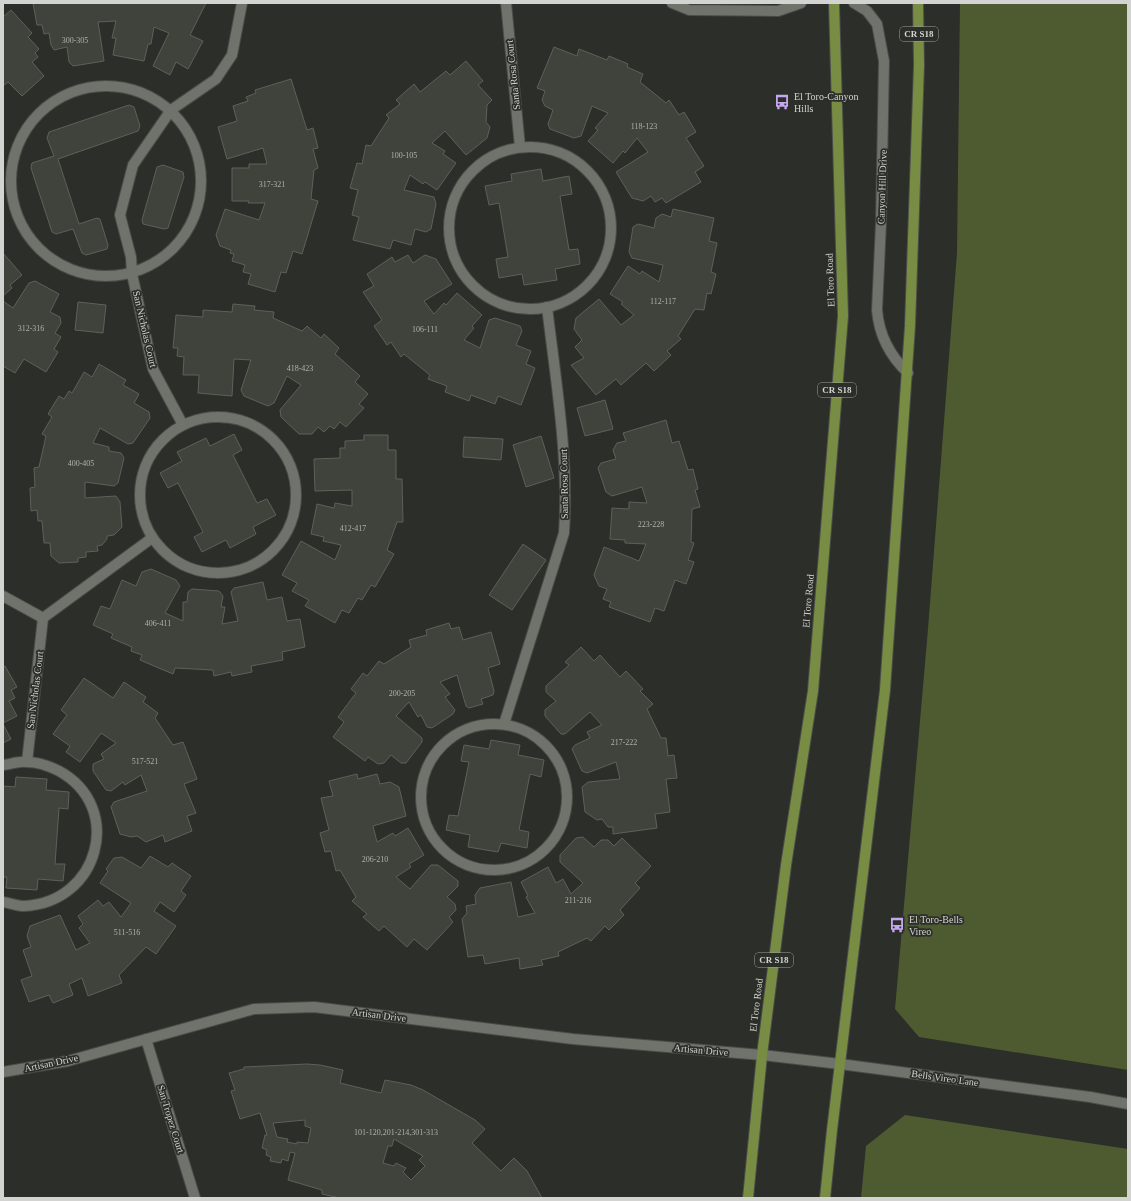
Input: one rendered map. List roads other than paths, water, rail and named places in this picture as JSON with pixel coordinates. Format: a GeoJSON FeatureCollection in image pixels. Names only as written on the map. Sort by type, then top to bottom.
{"type":"FeatureCollection","features":[{"type":"Feature","properties":{"kind":"main road","name":"El Toro Road"},"geometry":{"type":"LineString","coordinates":[[748,1198],[762,1055],[786,865],[813,691],[843,316],[834,3]]}},
{"type":"Feature","properties":{"kind":"main road","name":"CR S18"},"geometry":{"type":"LineString","coordinates":[[825,1198],[885,690],[908,373],[920,64],[918,3]]}},
{"type":"Feature","properties":{"kind":"street","name":"San Nicholas Court"},"geometry":{"type":"LineString","coordinates":[[183,425],[153,369],[132,274],[131,257],[120,215],[133,165],[171,110],[216,79],[232,55],[242,3]]}},
{"type":"Feature","properties":{"kind":"street","name":"Santa Rosa Court"},"geometry":{"type":"LineString","coordinates":[[506,3],[520,147]]}},
{"type":"Feature","properties":{"kind":"street"},"geometry":{"type":"LineString","coordinates":[[672,3],[689,10],[770,11],[778,11],[801,3]]}},
{"type":"Feature","properties":{"kind":"street","name":"Canyon Hill Drive"},"geometry":{"type":"LineString","coordinates":[[854,3],[867,10],[877,24],[884,61],[881,223],[877,310],[878,321],[882,336],[889,351],[898,364],[908,373]]}},
{"type":"Feature","properties":{"kind":"street"},"geometry":{"type":"LineString","coordinates":[[112,85],[144,92],[171,110],[190,134],[201,163],[202,193],[193,223],[175,248],[150,266],[132,274],[89,276],[58,264],[34,244],[17,217],[10,186],[14,154],[28,125],[51,102],[80,89],[112,85]]}},
{"type":"Feature","properties":{"kind":"street"},"geometry":{"type":"LineString","coordinates":[[520,147],[548,148],[574,158],[594,176],[608,201],[612,228],[607,255],[594,279],[572,297],[547,307],[520,308],[495,301],[474,286],[458,266],[450,241],[450,215],[458,190],[474,169],[495,154],[520,147]]}},
{"type":"Feature","properties":{"kind":"street","name":"Santa Rosa Court"},"geometry":{"type":"LineString","coordinates":[[504,724],[564,533],[566,502],[565,459],[547,307]]}},
{"type":"Feature","properties":{"kind":"street"},"geometry":{"type":"LineString","coordinates":[[207,417],[233,418],[257,426],[277,442],[290,464],[297,489],[294,515],[284,538],[266,557],[243,569],[218,573],[192,569],[170,557],[152,538],[141,514],[140,488],[146,462],[161,441],[183,425],[207,417]]}},
{"type":"Feature","properties":{"kind":"street"},"geometry":{"type":"LineString","coordinates":[[3,596],[43,618],[152,538]]}},
{"type":"Feature","properties":{"kind":"street","name":"San Nicholas Court"},"geometry":{"type":"LineString","coordinates":[[27,762],[43,618]]}},
{"type":"Feature","properties":{"kind":"street"},"geometry":{"type":"LineString","coordinates":[[504,724],[527,731],[547,746],[560,765],[567,788],[566,813],[557,835],[541,854],[520,866],[496,870],[472,867],[450,856],[433,839],[422,817],[420,793],[426,770],[438,749],[457,733],[479,725],[504,724]]}},
{"type":"Feature","properties":{"kind":"street"},"geometry":{"type":"LineString","coordinates":[[3,765],[27,762],[49,766],[69,776],[84,793],[94,813],[97,835],[93,858],[82,878],[66,893],[45,903],[23,906],[3,902]]}},
{"type":"Feature","properties":{"kind":"street","name":"Artisan Drive"},"geometry":{"type":"LineString","coordinates":[[3,1072],[68,1061],[254,1009],[314,1007],[573,1039],[762,1055]]}},
{"type":"Feature","properties":{"kind":"street","name":"San Tropez Court"},"geometry":{"type":"LineString","coordinates":[[146,1040],[195,1198]]}},
{"type":"Feature","properties":{"kind":"street","name":"Bells Vireo Lane"},"geometry":{"type":"LineString","coordinates":[[762,1055],[1090,1097],[1128,1104]]}},
{"type":"Feature","properties":{"kind":"place","name":"El Toro-Canyon Hills"},"geometry":{"type":"Point","coordinates":[782,102]}},
{"type":"Feature","properties":{"kind":"place","name":"El Toro-Bells Vireo"},"geometry":{"type":"Point","coordinates":[897,925]}}]}
